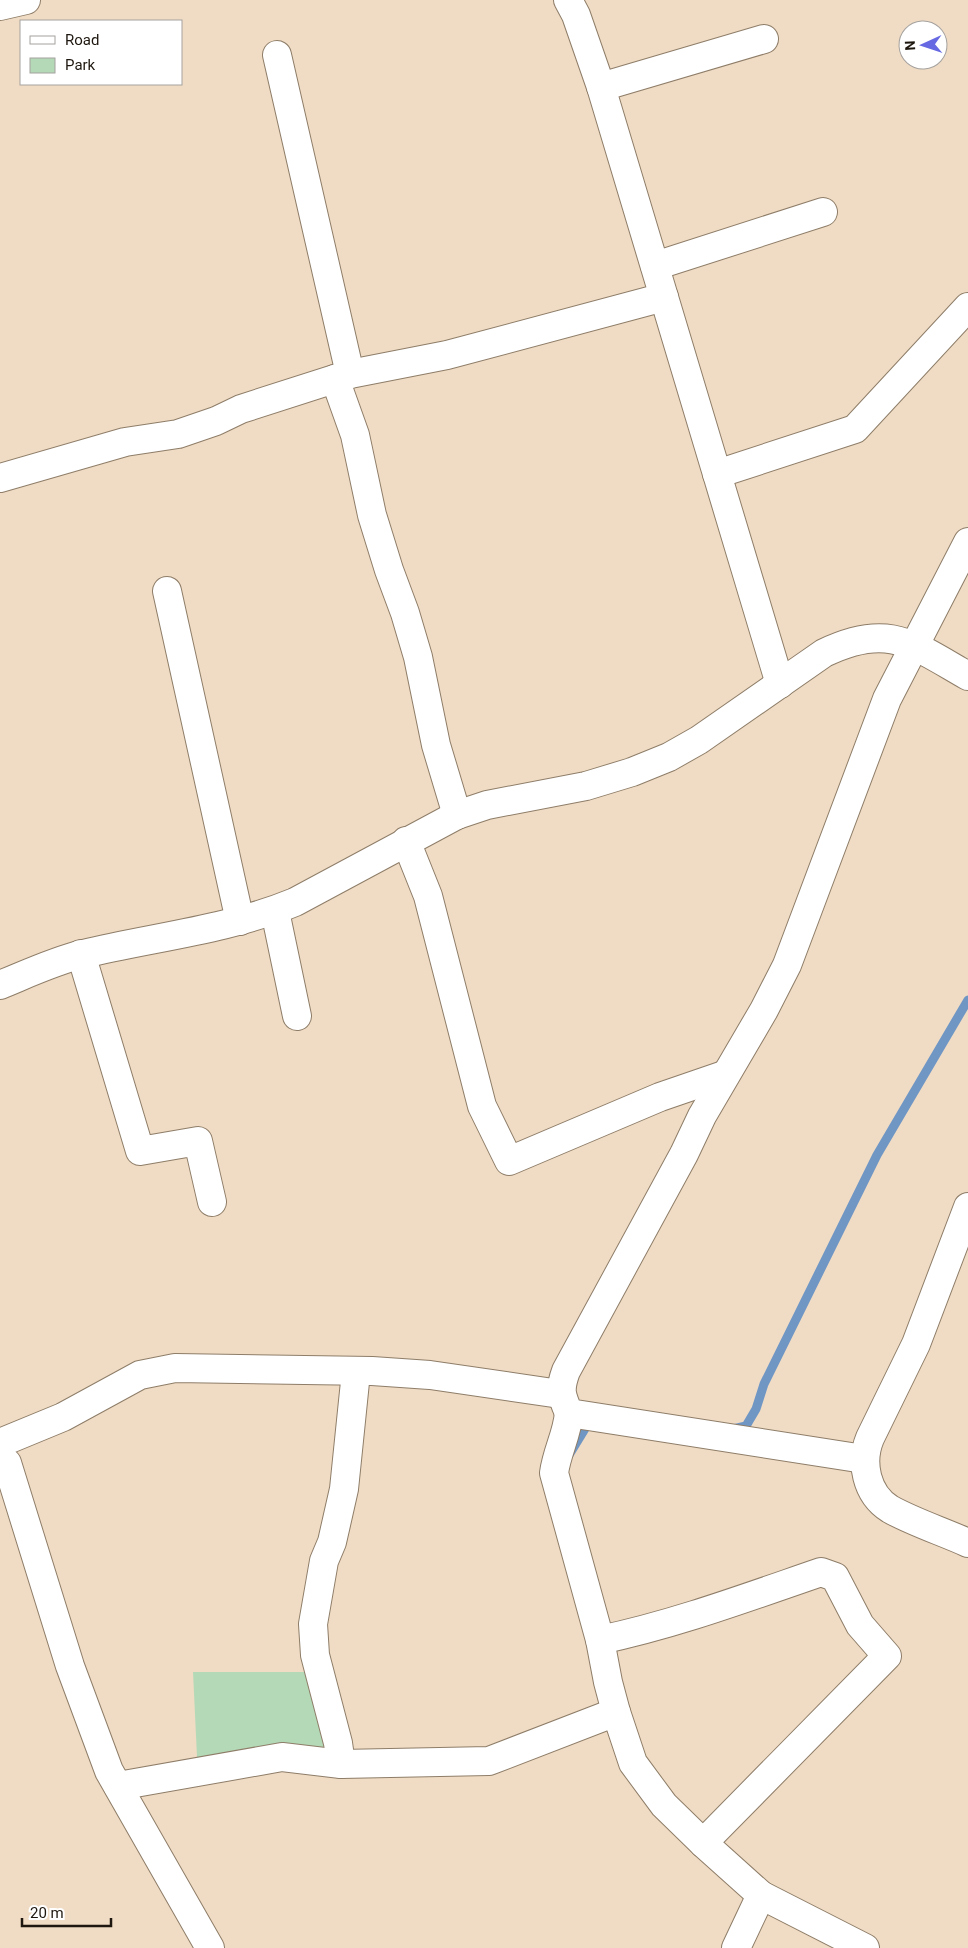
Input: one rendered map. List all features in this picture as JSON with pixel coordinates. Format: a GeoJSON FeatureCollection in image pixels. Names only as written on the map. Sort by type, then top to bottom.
{"type":"FeatureCollection","features":[{"type":"Feature","properties":{"kind":"street"},"geometry":{"type":"LineString","coordinates":[[0,6],[26,0]]}},
{"type":"Feature","properties":{"kind":"street"},"geometry":{"type":"LineString","coordinates":[[568,0],[576,15],[601,87],[780,684]]}},
{"type":"Feature","properties":{"kind":"street"},"geometry":{"type":"LineString","coordinates":[[601,87],[764,39]]}},
{"type":"Feature","properties":{"kind":"street"},"geometry":{"type":"LineString","coordinates":[[277,55],[375,524],[418,657],[438,754],[457,815]]}},
{"type":"Feature","properties":{"kind":"street"},"geometry":{"type":"LineString","coordinates":[[655,266],[823,212]]}},
{"type":"Feature","properties":{"kind":"street"},"geometry":{"type":"LineString","coordinates":[[0,478],[125,442],[178,434],[216,421],[241,409],[343,376],[447,355],[664,297]]}},
{"type":"Feature","properties":{"kind":"street"},"geometry":{"type":"LineString","coordinates":[[717,474],[855,429],[968,307]]}},
{"type":"Feature","properties":{"kind":"street"},"geometry":{"type":"LineString","coordinates":[[865,1948],[762,1895],[703,1843],[664,1805],[633,1763],[616,1712],[600,1640],[554,1473],[556,1455],[568,1427],[562,1382],[566,1371],[626,1263],[724,1075],[764,1010],[787,965],[875,726],[968,542]]}},
{"type":"Feature","properties":{"kind":"street"},"geometry":{"type":"LineString","coordinates":[[167,591],[240,921]]}},
{"type":"Feature","properties":{"kind":"street"},"geometry":{"type":"LineString","coordinates":[[0,985],[81,954],[240,921],[275,911],[457,815],[488,805],[586,786],[632,772],[669,757],[699,740],[824,653],[842,644],[860,639],[897,639],[915,646],[968,676]]}},
{"type":"Feature","properties":{"kind":"street"},"geometry":{"type":"LineString","coordinates":[[406,841],[428,896],[482,1106],[509,1161],[660,1097],[724,1075]]}},
{"type":"Feature","properties":{"kind":"street"},"geometry":{"type":"LineString","coordinates":[[275,911],[297,1016]]}},
{"type":"Feature","properties":{"kind":"street"},"geometry":{"type":"LineString","coordinates":[[81,954],[140,1151],[198,1141],[212,1202]]}},
{"type":"Feature","properties":{"kind":"street"},"geometry":{"type":"LineString","coordinates":[[968,1207],[916,1344],[870,1438],[864,1459],[865,1469],[872,1488],[876,1495],[890,1509],[968,1543]]}},
{"type":"Feature","properties":{"kind":"street"},"geometry":{"type":"LineString","coordinates":[[210,1948],[109,1770],[70,1666],[2,1455],[64,1417],[140,1375],[175,1368],[257,1368],[372,1371],[430,1375],[564,1404],[864,1459]]}},
{"type":"Feature","properties":{"kind":"street"},"geometry":{"type":"LineString","coordinates":[[341,1764],[338,1743],[315,1655],[313,1624],[324,1561],[332,1542],[344,1489],[356,1372]]}},
{"type":"Feature","properties":{"kind":"street"},"geometry":{"type":"LineString","coordinates":[[600,1640],[698,1615],[822,1572],[835,1577],[860,1626],[886,1656],[703,1843]]}},
{"type":"Feature","properties":{"kind":"street"},"geometry":{"type":"LineString","coordinates":[[118,1786],[282,1757],[341,1764],[489,1761],[616,1712]]}},
{"type":"Feature","properties":{"kind":"street"},"geometry":{"type":"LineString","coordinates":[[736,1948],[762,1895]]}},
{"type":"Feature","properties":{"kind":"green space"},"geometry":{"type":"Polygon","coordinates":[[[193,1672],[306,1672],[332,1754],[197,1757],[193,1672]]]}},
{"type":"Feature","properties":{"kind":"waterway"},"geometry":{"type":"LineString","coordinates":[[733,1429],[746,1426],[756,1409],[764,1384],[877,1155],[968,1000]]}},
{"type":"Feature","properties":{"kind":"waterway"},"geometry":{"type":"LineString","coordinates":[[569,1455],[591,1419]]}}]}
